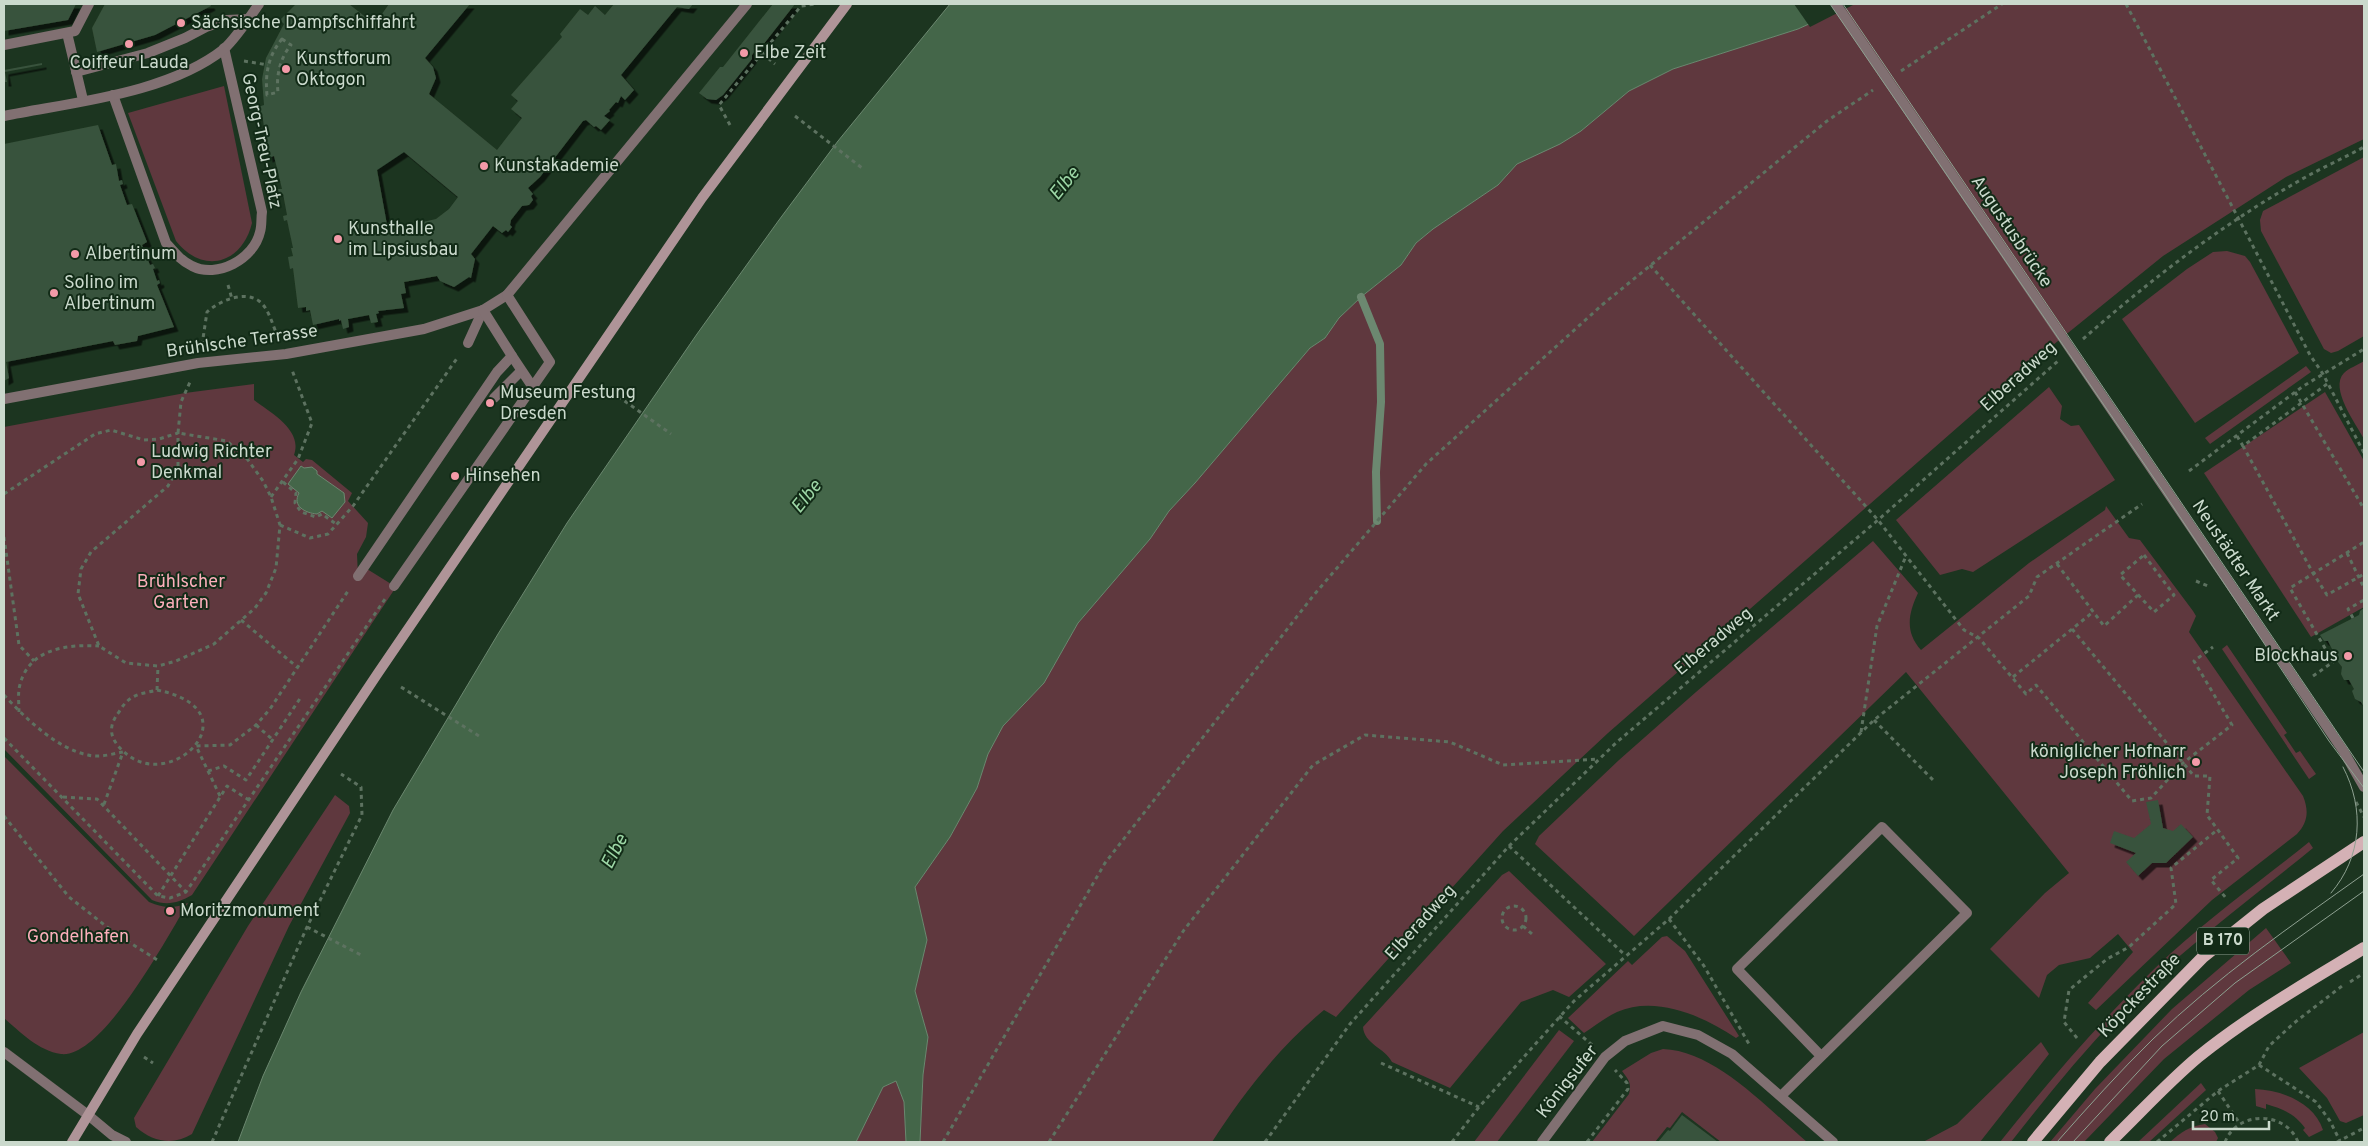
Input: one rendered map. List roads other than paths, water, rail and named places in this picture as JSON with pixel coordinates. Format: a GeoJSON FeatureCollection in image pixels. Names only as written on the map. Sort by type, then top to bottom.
{"type":"FeatureCollection","features":[{"type":"Feature","properties":{"kind":"main road"},"geometry":{"type":"LineString","coordinates":[[72,1142],[137,1034],[372,681],[702,198],[847,4]]}},
{"type":"Feature","properties":{"kind":"main road","name":"Köpckestraße"},"geometry":{"type":"LineString","coordinates":[[2034,1142],[2100,1062],[2203,957],[2263,909],[2364,842]]}},
{"type":"Feature","properties":{"kind":"main road"},"geometry":{"type":"LineString","coordinates":[[2110,1142],[2183,1071],[2224,1037],[2364,948]]}},
{"type":"Feature","properties":{"kind":"street"},"geometry":{"type":"LineString","coordinates":[[4,45],[75,31],[89,4]]}},
{"type":"Feature","properties":{"kind":"street"},"geometry":{"type":"LineString","coordinates":[[4,116],[113,95],[148,86],[185,72],[224,48],[259,4]]}},
{"type":"Feature","properties":{"kind":"street","name":"Brühlsche Terrasse"},"geometry":{"type":"LineString","coordinates":[[4,400],[198,363],[286,354],[424,329],[483,310],[507,295],[747,4]]}},
{"type":"Feature","properties":{"kind":"street","name":"Augustusbrücke"},"geometry":{"type":"LineString","coordinates":[[1836,4],[2160,479]]}},
{"type":"Feature","properties":{"kind":"street"},"geometry":{"type":"LineString","coordinates":[[76,72],[148,53],[206,27],[227,20],[248,19]]}},
{"type":"Feature","properties":{"kind":"street"},"geometry":{"type":"LineString","coordinates":[[67,33],[83,100]]}},
{"type":"Feature","properties":{"kind":"street","name":"Georg-Treu-Platz"},"geometry":{"type":"LineString","coordinates":[[113,95],[166,243],[178,258],[192,266],[205,271],[224,268],[240,261],[252,248],[260,233],[262,212],[224,48]]}},
{"type":"Feature","properties":{"kind":"street"},"geometry":{"type":"LineString","coordinates":[[394,586],[550,362],[507,295]]}},
{"type":"Feature","properties":{"kind":"street"},"geometry":{"type":"LineString","coordinates":[[483,310],[532,386]]}},
{"type":"Feature","properties":{"kind":"street"},"geometry":{"type":"LineString","coordinates":[[468,343],[483,310]]}},
{"type":"Feature","properties":{"kind":"street"},"geometry":{"type":"LineString","coordinates":[[358,576],[492,380],[512,356]]}},
{"type":"Feature","properties":{"kind":"street"},"geometry":{"type":"LineString","coordinates":[[494,398],[521,371]]}},
{"type":"Feature","properties":{"kind":"street","name":"Neustädter Markt"},"geometry":{"type":"LineString","coordinates":[[2160,479],[2344,752],[2364,787]]}},
{"type":"Feature","properties":{"kind":"street"},"geometry":{"type":"LineString","coordinates":[[1781,1096],[1822,1056],[1967,913],[1882,826],[1737,969],[1822,1056]]}},
{"type":"Feature","properties":{"kind":"street","name":"Königsufer"},"geometry":{"type":"LineString","coordinates":[[1542,1142],[1605,1057],[1625,1041],[1663,1026],[1698,1034],[1735,1057],[1833,1142]]}},
{"type":"Feature","properties":{"kind":"street"},"geometry":{"type":"LineString","coordinates":[[4,1052],[112,1135],[126,1142]]}},
{"type":"Feature","properties":{"kind":"water","name":"Elbe"},"geometry":{"type":"Polygon","coordinates":[[[950,4],[1853,4],[1798,29],[1673,69],[1629,91],[1581,131],[1560,144],[1517,164],[1498,185],[1433,229],[1416,243],[1401,265],[1361,297],[1339,318],[1325,338],[1310,348],[1169,511],[1150,539],[1078,623],[1044,683],[1003,726],[988,754],[977,788],[950,837],[915,887],[927,940],[915,991],[928,1037],[923,1075],[920,1142],[906,1142],[904,1102],[896,1081],[883,1087],[856,1142],[238,1142],[263,1076],[301,992],[393,810],[567,523],[697,334],[779,220],[838,141],[950,4]]]}},
{"type":"Feature","properties":{"kind":"water"},"geometry":{"type":"Polygon","coordinates":[[[301,466],[304,468],[312,467],[317,471],[317,474],[344,493],[345,502],[332,518],[322,511],[317,514],[308,512],[298,505],[297,498],[299,493],[288,484],[301,466]]]}},
{"type":"Feature","properties":{"kind":"waterway"},"geometry":{"type":"LineString","coordinates":[[1361,297],[1380,344],[1381,402],[1376,472],[1377,521]]}},
{"type":"Feature","properties":{"kind":"tram line"},"geometry":{"type":"LineString","coordinates":[[1830,4],[2162,490],[2329,741],[2364,788]]}},
{"type":"Feature","properties":{"kind":"tram line"},"geometry":{"type":"LineString","coordinates":[[1843,4],[2364,772]]}},
{"type":"Feature","properties":{"kind":"tram line"},"geometry":{"type":"LineString","coordinates":[[2331,893],[2349,864],[2357,832],[2355,799],[2343,767]]}},
{"type":"Feature","properties":{"kind":"tram line"},"geometry":{"type":"LineString","coordinates":[[2057,1142],[2128,1064],[2177,1016],[2255,953],[2364,874]]}},
{"type":"Feature","properties":{"kind":"tram line"},"geometry":{"type":"LineString","coordinates":[[2073,1142],[2162,1046],[2235,983],[2364,891]]}},
{"type":"Feature","properties":{"kind":"place","name":"Sächsische Dampfschiffahrt"},"geometry":{"type":"Point","coordinates":[181,23]}},
{"type":"Feature","properties":{"kind":"place","name":"Coiffeur Lauda"},"geometry":{"type":"Point","coordinates":[129,44]}},
{"type":"Feature","properties":{"kind":"place","name":"Elbe Zeit"},"geometry":{"type":"Point","coordinates":[744,53]}},
{"type":"Feature","properties":{"kind":"place","name":"Kunstforum Oktogon"},"geometry":{"type":"Point","coordinates":[286,69]}},
{"type":"Feature","properties":{"kind":"place","name":"Kunstakademie"},"geometry":{"type":"Point","coordinates":[484,166]}},
{"type":"Feature","properties":{"kind":"place","name":"Kunsthalle im Lipsiusbau"},"geometry":{"type":"Point","coordinates":[338,239]}},
{"type":"Feature","properties":{"kind":"place","name":"Albertinum"},"geometry":{"type":"Point","coordinates":[75,254]}},
{"type":"Feature","properties":{"kind":"place","name":"Solino im Albertinum"},"geometry":{"type":"Point","coordinates":[54,293]}},
{"type":"Feature","properties":{"kind":"place","name":"Museum Festung Dresden"},"geometry":{"type":"Point","coordinates":[490,403]}},
{"type":"Feature","properties":{"kind":"place","name":"Ludwig Richter Denkmal"},"geometry":{"type":"Point","coordinates":[141,462]}},
{"type":"Feature","properties":{"kind":"place","name":"Hinsehen"},"geometry":{"type":"Point","coordinates":[455,476]}},
{"type":"Feature","properties":{"kind":"place","name":"Blockhaus"},"geometry":{"type":"Point","coordinates":[2348,656]}},
{"type":"Feature","properties":{"kind":"place","name":"königlicher Hofnarr Joseph Fröhlich"},"geometry":{"type":"Point","coordinates":[2196,762]}},
{"type":"Feature","properties":{"kind":"place","name":"Moritzmonument"},"geometry":{"type":"Point","coordinates":[170,911]}},
{"type":"Feature","properties":{"kind":"park label","name":"Brühlscher Garten"},"geometry":{"type":"Point","coordinates":[181,592]}},
{"type":"Feature","properties":{"kind":"park label","name":"Gondelhafen"},"geometry":{"type":"Point","coordinates":[78,937]}}]}
